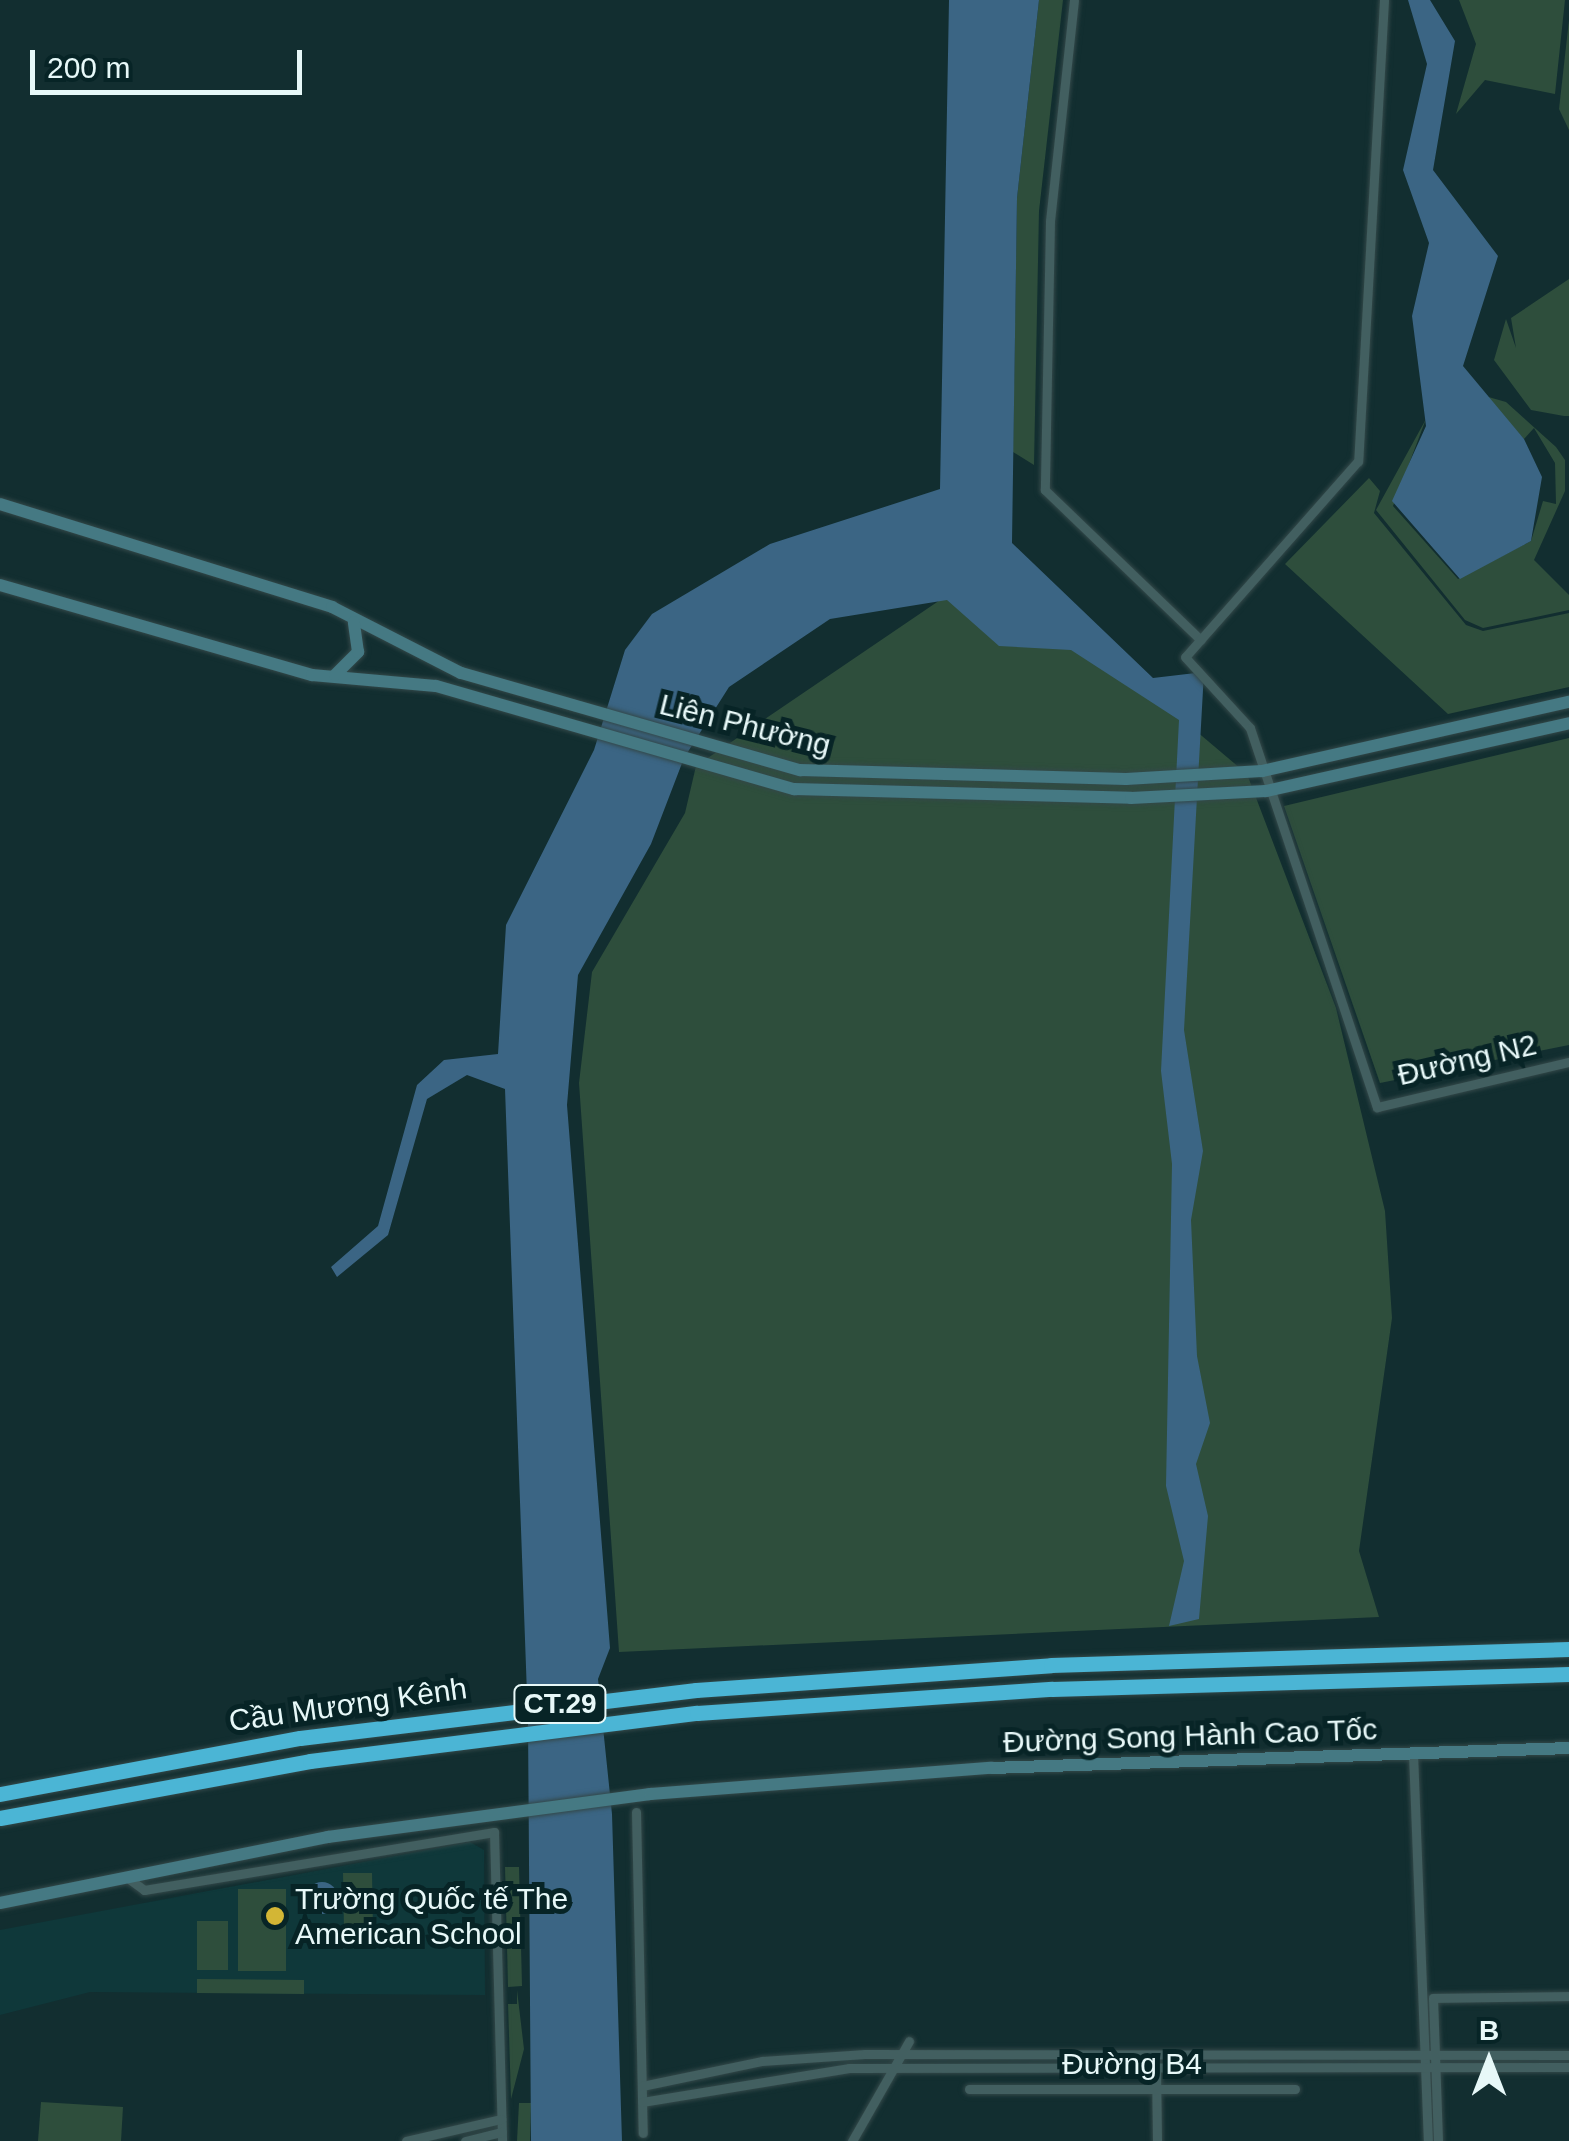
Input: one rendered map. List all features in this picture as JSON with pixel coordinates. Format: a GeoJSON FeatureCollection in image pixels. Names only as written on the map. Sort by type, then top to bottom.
{"type":"FeatureCollection","features":[{"type":"Feature","properties":{"kind":"highway","name":"Cầu Mương Kênh"},"geometry":{"type":"LineString","coordinates":[[0,1794],[208,1753],[507,1709],[914,1672],[1569,1649]]}},
{"type":"Feature","properties":{"kind":"highway","name":"Cầu Mương Kênh"},"geometry":{"type":"LineString","coordinates":[[0,1818],[214,1776],[510,1733],[915,1697],[1569,1674]]}},
{"type":"Feature","properties":{"kind":"street"},"geometry":{"type":"LineString","coordinates":[[1074,0],[1050,222],[1045,490],[1201,640]]}},
{"type":"Feature","properties":{"kind":"street"},"geometry":{"type":"LineString","coordinates":[[1266,791],[1242,714],[1185,657],[1358,461],[1384,0]]}},
{"type":"Feature","properties":{"kind":"street","name":"Liên Phường"},"geometry":{"type":"LineString","coordinates":[[0,504],[349,616],[423,659],[509,687],[770,764],[831,774],[1106,779],[1262,771],[1569,702]]}},
{"type":"Feature","properties":{"kind":"street","name":"Liên Phường"},"geometry":{"type":"LineString","coordinates":[[0,585],[331,676],[406,680],[766,784],[1131,798],[1266,791],[1569,723]]}},
{"type":"Feature","properties":{"kind":"street"},"geometry":{"type":"LineString","coordinates":[[331,676],[358,652],[349,616]]}},
{"type":"Feature","properties":{"kind":"street"},"geometry":{"type":"LineString","coordinates":[[1349,751],[1354,772]]}},
{"type":"Feature","properties":{"kind":"street","name":"Đường N2"},"geometry":{"type":"LineString","coordinates":[[1266,791],[1376,1107],[1569,1062]]}},
{"type":"Feature","properties":{"kind":"street","name":"Đường Song Hành Cao Tốc"},"geometry":{"type":"LineString","coordinates":[[123,1874],[328,1836],[814,1779],[1569,1748]]}},
{"type":"Feature","properties":{"kind":"street"},"geometry":{"type":"LineString","coordinates":[[1413,1753],[1430,2055]]}},
{"type":"Feature","properties":{"kind":"street"},"geometry":{"type":"LineString","coordinates":[[636,1812],[642,2134]]}},
{"type":"Feature","properties":{"kind":"street"},"geometry":{"type":"LineString","coordinates":[[0,1903],[123,1874],[144,1890],[494,1832],[502,2136],[465,2141]]}},
{"type":"Feature","properties":{"kind":"street"},"geometry":{"type":"LineString","coordinates":[[1428,2141],[1433,1998],[1569,1996]]}},
{"type":"Feature","properties":{"kind":"street"},"geometry":{"type":"LineString","coordinates":[[852,2141],[909,2042]]}},
{"type":"Feature","properties":{"kind":"street"},"geometry":{"type":"LineString","coordinates":[[642,2086],[762,2061],[902,2054],[1569,2055]]}},
{"type":"Feature","properties":{"kind":"street"},"geometry":{"type":"LineString","coordinates":[[642,2102],[756,2078],[892,2067],[1569,2067]]}},
{"type":"Feature","properties":{"kind":"street"},"geometry":{"type":"LineString","coordinates":[[1156,2068],[1157,2141]]}},
{"type":"Feature","properties":{"kind":"street"},"geometry":{"type":"LineString","coordinates":[[1430,2069],[1438,2141]]}},
{"type":"Feature","properties":{"kind":"street","name":"Đường B4"},"geometry":{"type":"LineString","coordinates":[[969,2089],[1295,2090]]}},
{"type":"Feature","properties":{"kind":"street"},"geometry":{"type":"LineString","coordinates":[[406,2141],[502,2119]]}},
{"type":"Feature","properties":{"kind":"shaded area"},"geometry":{"type":"Polygon","coordinates":[[[949,0],[1039,0],[1017,198],[1012,543],[1153,678],[1204,672],[1184,1030],[1203,1151],[1191,1220],[1197,1356],[1210,1423],[1196,1464],[1208,1516],[1199,1619],[1169,1626],[1184,1561],[1166,1486],[1172,1164],[1161,1071],[1179,720],[1071,650],[999,646],[947,600],[830,619],[729,687],[684,758],[651,844],[578,975],[567,1105],[610,1648],[598,1679],[612,1814],[622,2141],[531,2141],[528,1722],[505,1089],[467,1075],[427,1099],[388,1235],[337,1277],[331,1267],[378,1226],[417,1085],[444,1060],[498,1054],[506,925],[594,750],[625,650],[652,614],[770,544],[940,489],[949,0]]]}},
{"type":"Feature","properties":{"kind":"shaded area"},"geometry":{"type":"Polygon","coordinates":[[[1408,0],[1430,0],[1455,41],[1433,170],[1498,256],[1463,366],[1524,439],[1542,477],[1531,541],[1460,579],[1392,501],[1426,426],[1412,316],[1429,243],[1403,170],[1427,64],[1408,0]]]}},
{"type":"Feature","properties":{"kind":"shaded area","name":"Trường Quốc tế The American School"},"geometry":{"type":"Polygon","coordinates":[[[470,1842],[484,1850],[485,1995],[90,1992],[0,2015],[0,1930],[470,1842]]]}},
{"type":"Feature","properties":{"kind":"shaded area"},"geometry":{"type":"Polygon","coordinates":[[[322,1882],[333,1887],[338,1898],[333,1909],[322,1914],[311,1909],[306,1898],[311,1887],[322,1882]]]}},
{"type":"Feature","properties":{"kind":"green space"},"geometry":{"type":"Polygon","coordinates":[[[1039,0],[1063,0],[1039,211],[1034,465],[1013,452],[1017,198],[1039,0]]]}},
{"type":"Feature","properties":{"kind":"green space"},"geometry":{"type":"Polygon","coordinates":[[[1459,0],[1565,0],[1555,94],[1485,80],[1456,114],[1476,44],[1459,0]]]}},
{"type":"Feature","properties":{"kind":"green space"},"geometry":{"type":"Polygon","coordinates":[[[1569,20],[1569,130],[1559,109],[1569,20]]]}},
{"type":"Feature","properties":{"kind":"green space"},"geometry":{"type":"Polygon","coordinates":[[[1569,279],[1569,416],[1564,416],[1531,410],[1494,360],[1506,319],[1516,348],[1511,318],[1569,279]]]}},
{"type":"Feature","properties":{"kind":"green space"},"geometry":{"type":"Polygon","coordinates":[[[1485,396],[1506,402],[1556,447],[1565,460],[1565,491],[1534,560],[1569,595],[1569,610],[1483,628],[1465,620],[1376,510],[1426,419],[1393,506],[1458,579],[1531,541],[1543,501],[1556,504],[1555,463],[1534,428],[1524,439],[1485,396]]]}},
{"type":"Feature","properties":{"kind":"green space"},"geometry":{"type":"Polygon","coordinates":[[[1369,478],[1380,491],[1374,513],[1466,625],[1483,631],[1569,613],[1569,687],[1448,714],[1285,564],[1369,478]]]}},
{"type":"Feature","properties":{"kind":"green space"},"geometry":{"type":"Polygon","coordinates":[[[996,562],[1247,774],[1336,1008],[1385,1211],[1392,1318],[1359,1551],[1379,1617],[619,1652],[579,1083],[592,972],[685,813],[696,766],[996,562]]]}},
{"type":"Feature","properties":{"kind":"green space"},"geometry":{"type":"Polygon","coordinates":[[[1569,738],[1569,1045],[1380,1083],[1284,806],[1569,738]]]}},
{"type":"Feature","properties":{"kind":"green space"},"geometry":{"type":"Polygon","coordinates":[[[505,1867],[519,1867],[522,1986],[508,1987],[505,1867]]]}},
{"type":"Feature","properties":{"kind":"green space"},"geometry":{"type":"Polygon","coordinates":[[[343,1873],[372,1873],[373,1931],[344,1931],[343,1873]]]}},
{"type":"Feature","properties":{"kind":"green space"},"geometry":{"type":"Polygon","coordinates":[[[238,1889],[286,1889],[286,1971],[238,1971],[238,1889]]]}},
{"type":"Feature","properties":{"kind":"green space"},"geometry":{"type":"Polygon","coordinates":[[[197,1921],[228,1921],[228,1970],[197,1970],[197,1921]]]}},
{"type":"Feature","properties":{"kind":"green space"},"geometry":{"type":"Polygon","coordinates":[[[197,1979],[304,1980],[304,1994],[197,1993],[197,1979]]]}},
{"type":"Feature","properties":{"kind":"green space"},"geometry":{"type":"Polygon","coordinates":[[[517,1990],[524,2049],[511,2099],[508,2004],[517,2004],[517,1990]]]}},
{"type":"Feature","properties":{"kind":"green space"},"geometry":{"type":"Polygon","coordinates":[[[41,2102],[123,2107],[121,2141],[38,2141],[41,2102]]]}},
{"type":"Feature","properties":{"kind":"green space"},"geometry":{"type":"Polygon","coordinates":[[[519,2103],[531,2103],[530,2141],[517,2141],[519,2103]]]}},
{"type":"Feature","properties":{"kind":"place","name":"Trường Quốc tế The American School"},"geometry":{"type":"Point","coordinates":[275,1916]}}]}
